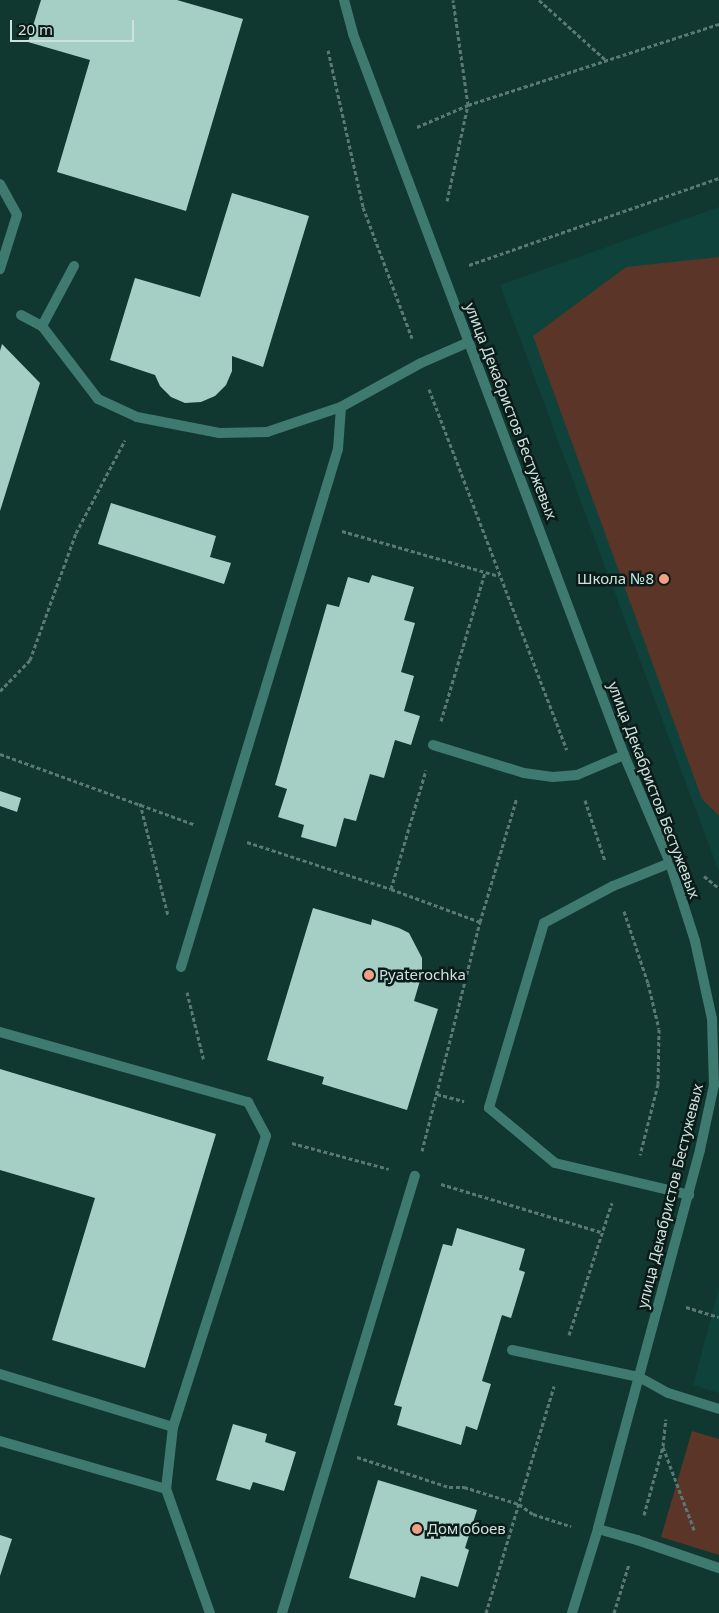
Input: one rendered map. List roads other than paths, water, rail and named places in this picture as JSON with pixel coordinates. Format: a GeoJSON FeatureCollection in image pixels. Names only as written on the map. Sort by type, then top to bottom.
{"type":"FeatureCollection","features":[{"type":"Feature","properties":{"kind":"street","name":"улица Декабристов Бестужевых"},"geometry":{"type":"LineString","coordinates":[[344,0],[353,34],[624,755],[670,864],[695,941],[712,1019],[714,1084],[689,1195],[598,1529],[572,1613]]}},
{"type":"Feature","properties":{"kind":"street"},"geometry":{"type":"LineString","coordinates":[[0,184],[17,215],[0,269]]}},
{"type":"Feature","properties":{"kind":"street"},"geometry":{"type":"LineString","coordinates":[[42,326],[74,266]]}},
{"type":"Feature","properties":{"kind":"street"},"geometry":{"type":"LineString","coordinates":[[21,315],[42,326],[98,399],[137,417],[219,434],[267,432],[341,406],[421,363],[469,342]]}},
{"type":"Feature","properties":{"kind":"street"},"geometry":{"type":"LineString","coordinates":[[181,967],[338,449],[341,406]]}},
{"type":"Feature","properties":{"kind":"street"},"geometry":{"type":"LineString","coordinates":[[433,745],[524,773],[553,777],[577,774],[624,755]]}},
{"type":"Feature","properties":{"kind":"street"},"geometry":{"type":"LineString","coordinates":[[670,864],[613,886],[544,923],[489,1108],[556,1162],[689,1195]]}},
{"type":"Feature","properties":{"kind":"street"},"geometry":{"type":"LineString","coordinates":[[0,1032],[248,1102],[266,1136],[173,1427],[166,1489],[210,1613]]}},
{"type":"Feature","properties":{"kind":"street"},"geometry":{"type":"LineString","coordinates":[[282,1613],[415,1176]]}},
{"type":"Feature","properties":{"kind":"street"},"geometry":{"type":"LineString","coordinates":[[512,1350],[639,1377],[668,1393],[719,1409]]}},
{"type":"Feature","properties":{"kind":"street"},"geometry":{"type":"LineString","coordinates":[[0,1374],[173,1427]]}},
{"type":"Feature","properties":{"kind":"street"},"geometry":{"type":"LineString","coordinates":[[0,1441],[166,1489]]}},
{"type":"Feature","properties":{"kind":"street"},"geometry":{"type":"LineString","coordinates":[[598,1529],[719,1568]]}},
{"type":"Feature","properties":{"kind":"place","name":"Школа №8"},"geometry":{"type":"Point","coordinates":[664,579]}},
{"type":"Feature","properties":{"kind":"place","name":"Pyaterochka"},"geometry":{"type":"Point","coordinates":[369,975]}},
{"type":"Feature","properties":{"kind":"place","name":"Дом обоев"},"geometry":{"type":"Point","coordinates":[417,1529]}}]}
